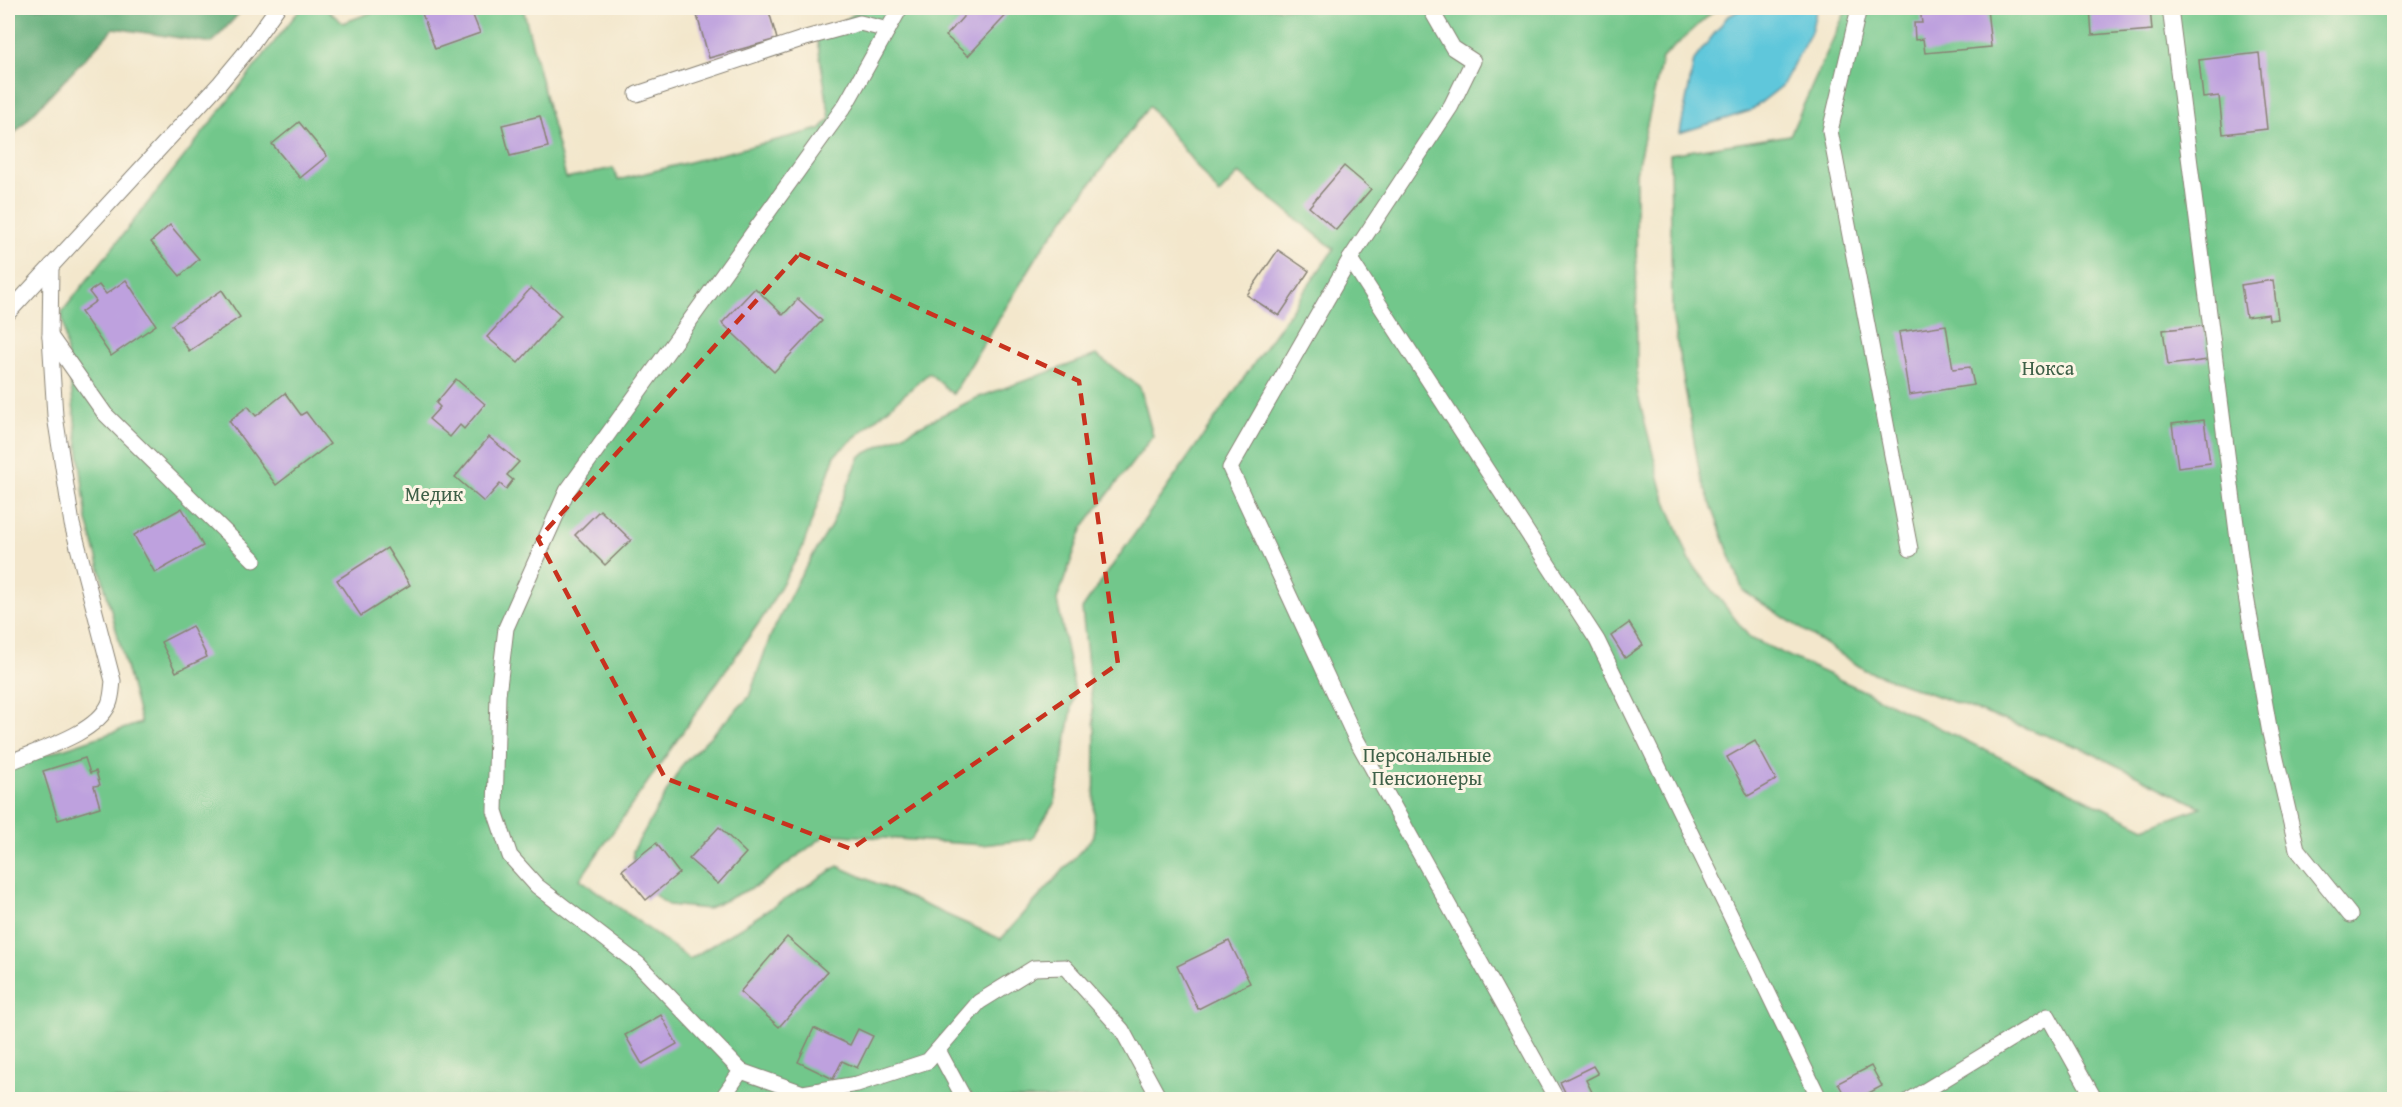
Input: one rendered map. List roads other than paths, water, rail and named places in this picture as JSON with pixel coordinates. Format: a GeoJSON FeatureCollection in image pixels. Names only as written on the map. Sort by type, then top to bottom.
{"type":"FeatureCollection","features":[{"type":"Feature","properties":{"kind":"lane"},"geometry":{"type":"LineString","coordinates":[[8,313],[220,83],[277,8]]}},
{"type":"Feature","properties":{"kind":"lane"},"geometry":{"type":"LineString","coordinates":[[900,8],[846,104],[567,491],[506,628],[498,695],[495,812],[510,856],[537,886],[638,964],[741,1071],[803,1093],[857,1084],[928,1062],[979,1002],[1034,968],[1065,967],[1122,1030],[1160,1100]]}},
{"type":"Feature","properties":{"kind":"lane"},"geometry":{"type":"LineString","coordinates":[[1430,8],[1453,48],[1473,61],[1451,106],[1350,259],[1230,468],[1355,737],[1557,1100]]}},
{"type":"Feature","properties":{"kind":"lane"},"geometry":{"type":"LineString","coordinates":[[1858,8],[1830,131],[1910,549]]}},
{"type":"Feature","properties":{"kind":"lane"},"geometry":{"type":"LineString","coordinates":[[2170,8],[2243,579],[2270,733],[2297,849],[2350,915]]}},
{"type":"Feature","properties":{"kind":"lane"},"geometry":{"type":"LineString","coordinates":[[638,94],[802,39],[860,23],[888,30]]}},
{"type":"Feature","properties":{"kind":"lane"},"geometry":{"type":"LineString","coordinates":[[1350,259],[1597,640],[1820,1100]]}},
{"type":"Feature","properties":{"kind":"lane"},"geometry":{"type":"LineString","coordinates":[[8,763],[85,730],[100,717],[110,703],[113,681],[72,524],[55,416],[50,336],[51,266]]}},
{"type":"Feature","properties":{"kind":"lane"},"geometry":{"type":"LineString","coordinates":[[50,336],[105,414],[254,560]]}},
{"type":"Feature","properties":{"kind":"lane"},"geometry":{"type":"LineString","coordinates":[[1910,1100],[2048,1016],[2095,1100]]}},
{"type":"Feature","properties":{"kind":"lane"},"geometry":{"type":"LineString","coordinates":[[938,1050],[965,1100]]}},
{"type":"Feature","properties":{"kind":"lane"},"geometry":{"type":"LineString","coordinates":[[721,1100],[741,1071]]}},
{"type":"Feature","properties":{"kind":"water"},"geometry":{"type":"Polygon","coordinates":[[[1743,8],[1817,8],[1811,32],[1782,86],[1750,111],[1680,133],[1694,60],[1727,17],[1743,8]]]}},
{"type":"Feature","properties":{"kind":"park label","name":"Нокса"},"geometry":{"type":"Point","coordinates":[2048,367]}},
{"type":"Feature","properties":{"kind":"park label","name":"Медик"},"geometry":{"type":"Point","coordinates":[434,493]}},
{"type":"Feature","properties":{"kind":"park label","name":"Персональные Пенсионеры"},"geometry":{"type":"Point","coordinates":[1427,766]}}]}
